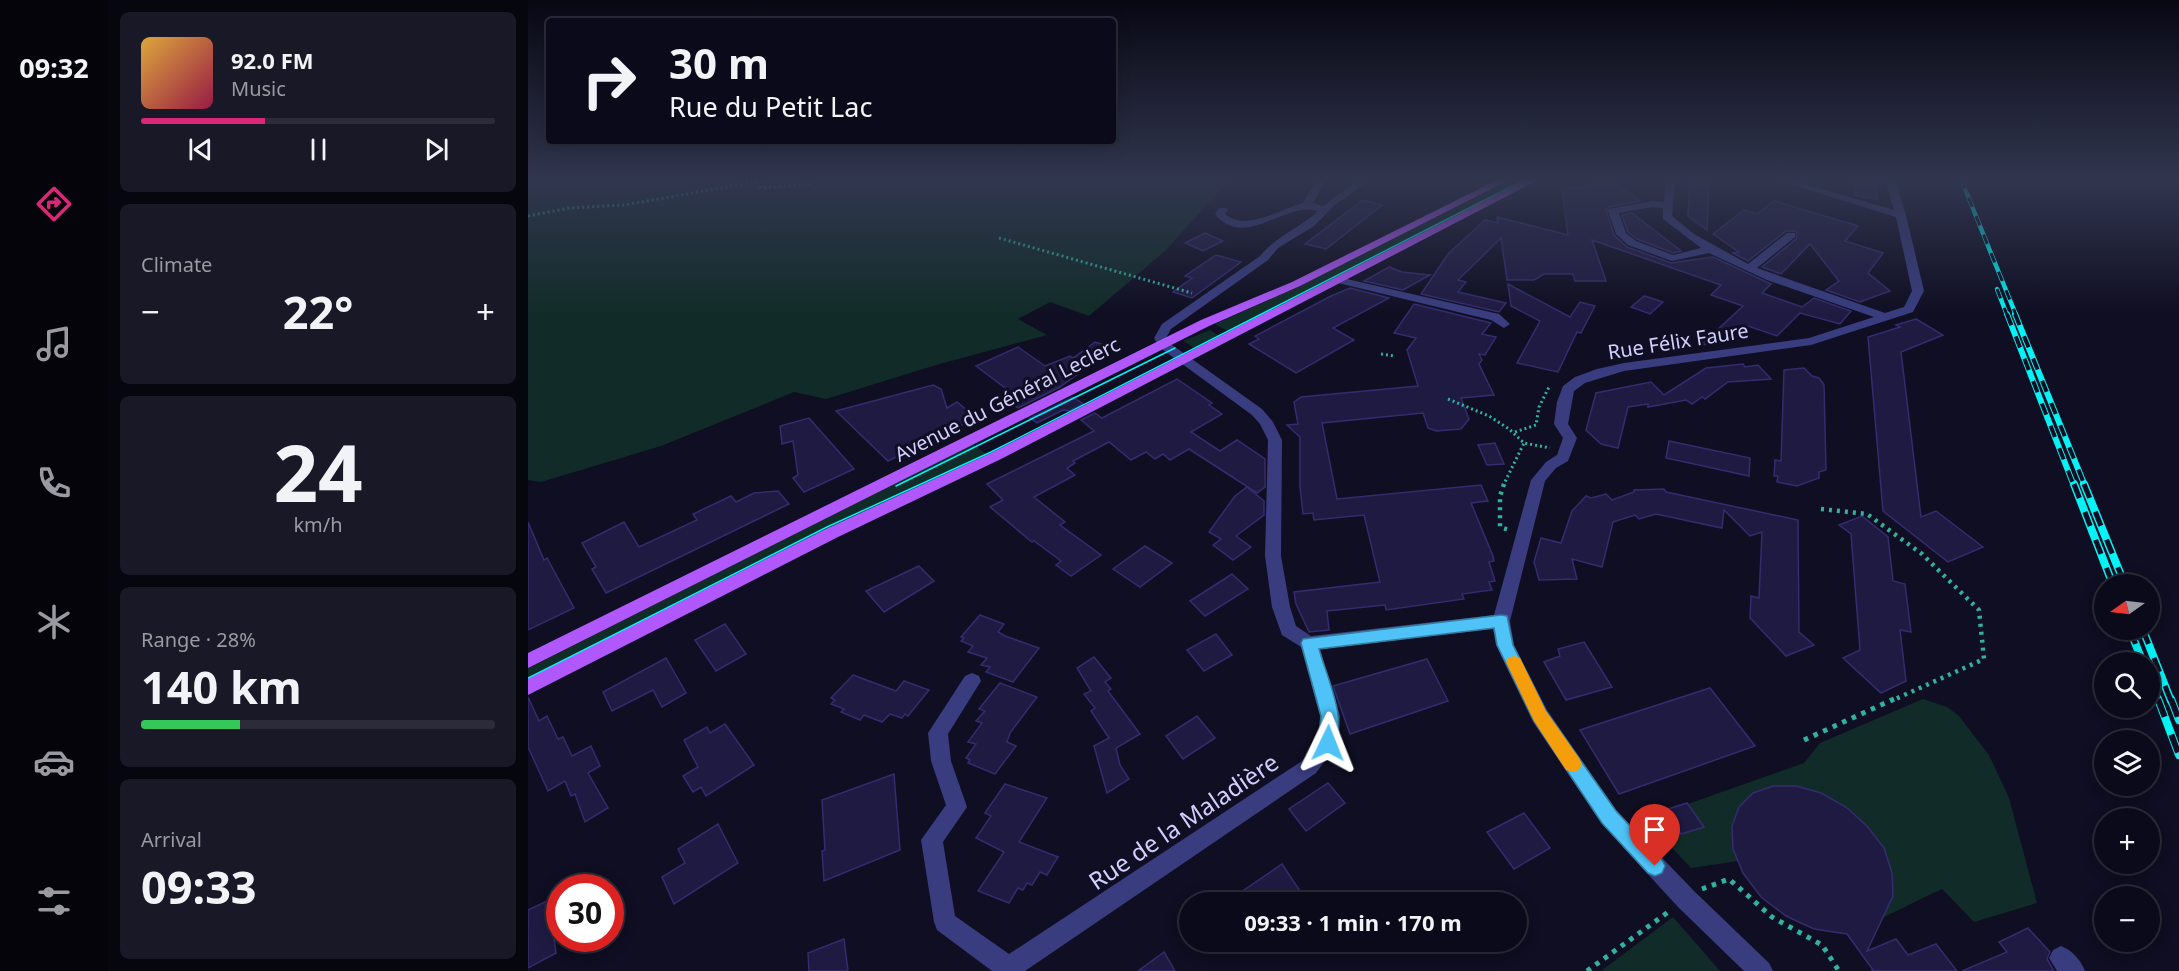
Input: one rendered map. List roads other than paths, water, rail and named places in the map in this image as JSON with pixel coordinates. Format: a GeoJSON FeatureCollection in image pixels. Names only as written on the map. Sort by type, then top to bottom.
{"type":"FeatureCollection","features":[{"type":"Feature","properties":{"kind":"main road","name":"Avenue du Général Leclerc"},"geometry":{"type":"LineString","coordinates":[[528,661],[1205,323],[1296,284],[1415,224]]}},
{"type":"Feature","properties":{"kind":"main road"},"geometry":{"type":"LineString","coordinates":[[528,687],[832,533],[996,456],[1182,358],[1447,224]]}},
{"type":"Feature","properties":{"kind":"street"},"geometry":{"type":"LineString","coordinates":[[1306,224],[1274,246],[1264,258],[1166,327],[1160,338],[1163,344],[1257,412],[1266,422],[1275,440],[1273,556],[1281,607],[1288,630],[1309,643],[1501,621],[1505,645],[1545,723],[1609,817],[1686,899],[1761,971]]}},
{"type":"Feature","properties":{"kind":"street"},"geometry":{"type":"LineString","coordinates":[[1618,224],[1621,234],[1632,243],[1672,258],[1711,249]]}},
{"type":"Feature","properties":{"kind":"street"},"geometry":{"type":"LineString","coordinates":[[1675,224],[1731,262],[1886,317]]}},
{"type":"Feature","properties":{"kind":"street","name":"Rue Félix Faure"},"geometry":{"type":"LineString","coordinates":[[1501,621],[1538,480],[1551,465],[1563,458],[1570,438],[1561,424],[1568,389],[1580,380],[1624,367],[1811,342],[1909,309],[1918,291],[1903,224]]}},
{"type":"Feature","properties":{"kind":"street"},"geometry":{"type":"LineString","coordinates":[[1749,269],[1791,235]]}},
{"type":"Feature","properties":{"kind":"street"},"geometry":{"type":"LineString","coordinates":[[1338,280],[1495,318],[1504,324]]}},
{"type":"Feature","properties":{"kind":"street","name":"Rue de la Maladière"},"geometry":{"type":"LineString","coordinates":[[1006,970],[1309,767],[1328,743],[1330,716],[1309,643]]}},
{"type":"Feature","properties":{"kind":"street"},"geometry":{"type":"LineString","coordinates":[[972,681],[938,733],[941,761],[957,807],[932,840],[945,922],[1006,970]]}},
{"type":"Feature","properties":{"kind":"tram line"},"geometry":{"type":"LineString","coordinates":[[528,678],[827,527],[991,452],[1437,224]]}},
{"type":"Feature","properties":{"kind":"tram line"},"geometry":{"type":"LineString","coordinates":[[896,486],[1175,348]]}},
{"type":"Feature","properties":{"kind":"railway"},"geometry":{"type":"LineString","coordinates":[[1979,224],[2016,315]]}},
{"type":"Feature","properties":{"kind":"railway"},"geometry":{"type":"LineString","coordinates":[[1997,289],[2007,315]]}},
{"type":"Feature","properties":{"kind":"railway"},"geometry":{"type":"LineString","coordinates":[[2007,314],[2074,486]]}},
{"type":"Feature","properties":{"kind":"railway"},"geometry":{"type":"LineString","coordinates":[[2015,314],[2085,486]]}},
{"type":"Feature","properties":{"kind":"railway"},"geometry":{"type":"LineString","coordinates":[[2074,484],[2109,574]]}},
{"type":"Feature","properties":{"kind":"railway"},"geometry":{"type":"LineString","coordinates":[[2084,484],[2121,574]]}},
{"type":"Feature","properties":{"kind":"railway"},"geometry":{"type":"LineString","coordinates":[[2134,640],[2139,652]]}},
{"type":"Feature","properties":{"kind":"railway"},"geometry":{"type":"LineString","coordinates":[[2147,640],[2171,701]]}},
{"type":"Feature","properties":{"kind":"railway"},"geometry":{"type":"LineString","coordinates":[[2171,699],[2179,720]]}},
{"type":"Feature","properties":{"kind":"railway"},"geometry":{"type":"LineString","coordinates":[[2160,704],[2179,755]]}}]}
